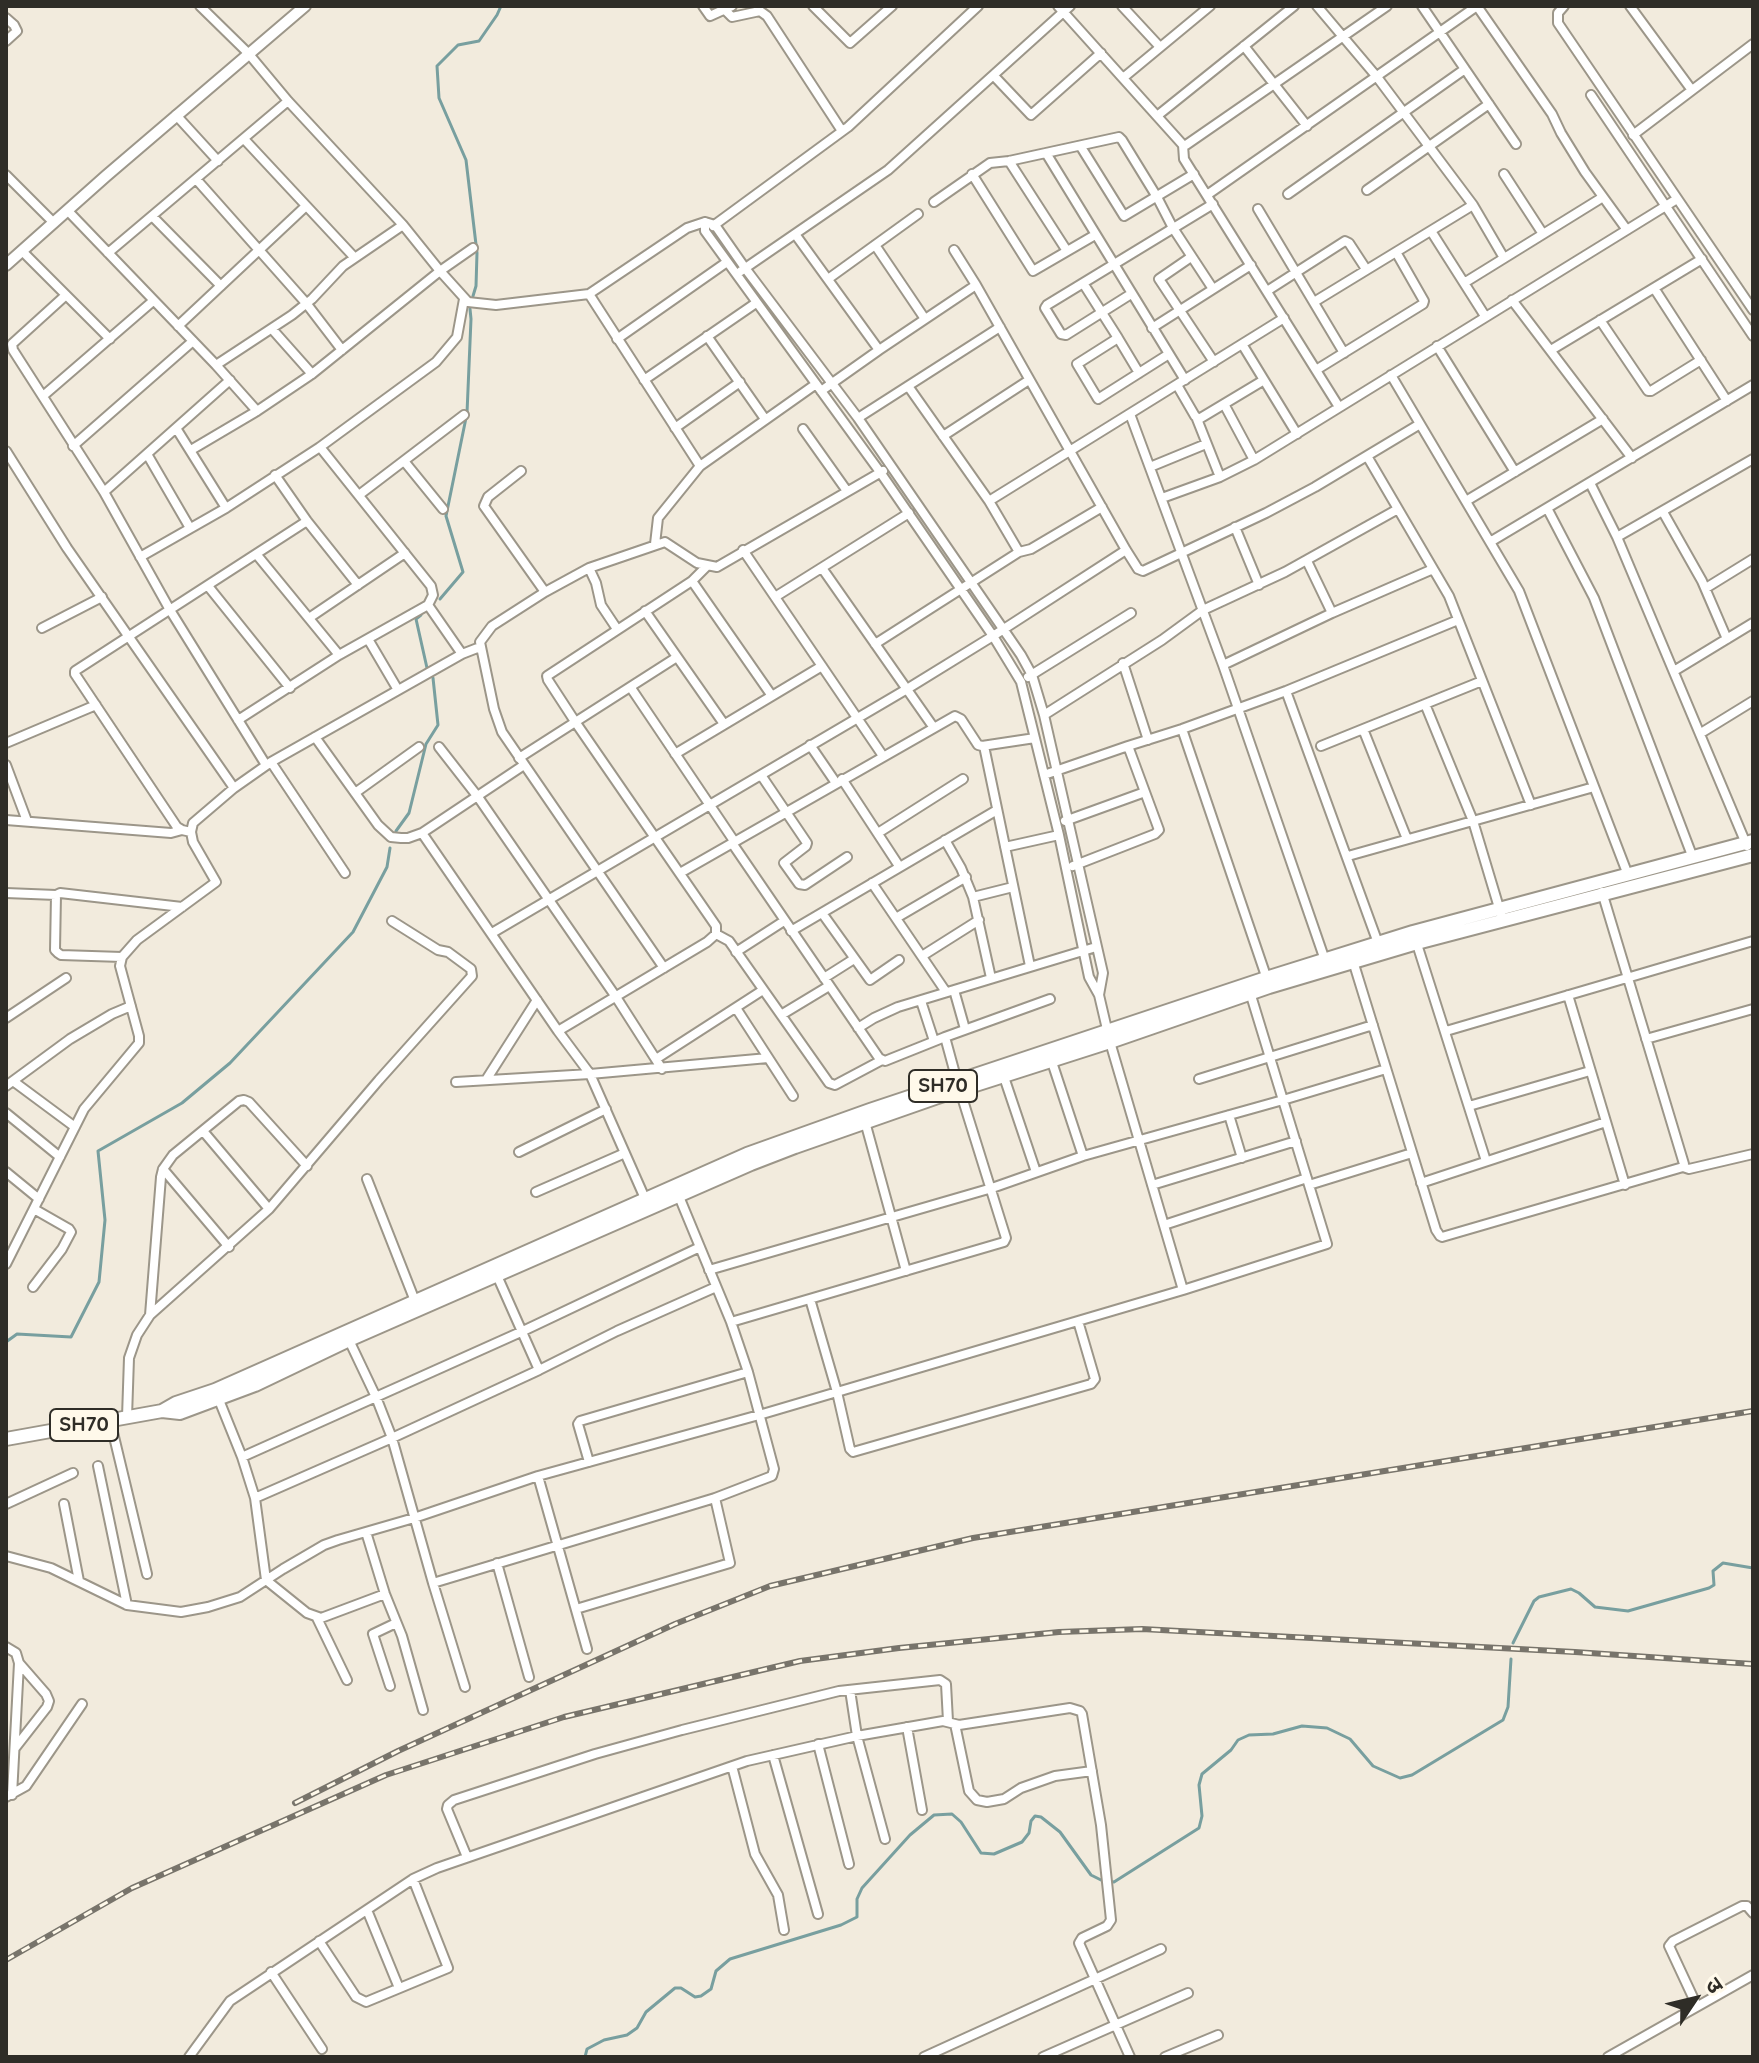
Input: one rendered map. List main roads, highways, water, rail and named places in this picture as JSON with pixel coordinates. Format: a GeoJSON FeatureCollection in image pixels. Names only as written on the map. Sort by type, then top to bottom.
{"type":"FeatureCollection","features":[{"type":"Feature","properties":{"kind":"main road","name":"SH70"},"geometry":{"type":"LineString","coordinates":[[1601,889],[1628,875],[1693,858],[1751,849]]}},
{"type":"Feature","properties":{"kind":"main road","name":"SH70"},"geometry":{"type":"LineString","coordinates":[[6,1439],[162,1411],[176,1403],[217,1395],[677,1191],[747,1154],[1326,964],[1751,849]]}},
{"type":"Feature","properties":{"kind":"main road","name":"SH70"},"geometry":{"type":"LineString","coordinates":[[1351,957],[1378,943],[1415,938]]}},
{"type":"Feature","properties":{"kind":"main road","name":"SH70"},"geometry":{"type":"LineString","coordinates":[[959,1086],[1004,1077],[1050,1056]]}},
{"type":"Feature","properties":{"kind":"main road","name":"SH70"},"geometry":{"type":"LineString","coordinates":[[347,1336],[415,1301],[495,1271]]}},
{"type":"Feature","properties":{"kind":"waterway"},"geometry":{"type":"LineString","coordinates":[[473,296],[477,253],[466,160],[439,98],[437,66],[458,45],[479,41],[501,6]]}},
{"type":"Feature","properties":{"kind":"waterway"},"geometry":{"type":"LineString","coordinates":[[440,599],[463,572],[446,516],[467,413],[470,309]]}},
{"type":"Feature","properties":{"kind":"waterway"},"geometry":{"type":"LineString","coordinates":[[421,615],[416,619],[427,668]]}},
{"type":"Feature","properties":{"kind":"waterway"},"geometry":{"type":"LineString","coordinates":[[396,831],[409,813],[426,744],[438,725],[433,678]]}},
{"type":"Feature","properties":{"kind":"waterway"},"geometry":{"type":"LineString","coordinates":[[6,1342],[17,1334],[71,1337],[99,1282],[105,1220],[98,1151],[182,1103],[230,1063],[353,932],[387,867],[390,848]]}},
{"type":"Feature","properties":{"kind":"waterway"},"geometry":{"type":"LineString","coordinates":[[1513,1643],[1539,1597],[1571,1589],[1595,1607],[1628,1611],[1709,1588],[1714,1585],[1713,1571],[1723,1563],[1753,1568]]}},
{"type":"Feature","properties":{"kind":"waterway"},"geometry":{"type":"LineString","coordinates":[[585,2057],[587,2049],[604,2040],[627,2035],[637,2028],[646,2012],[675,1988],[681,1988],[695,1997],[701,1996],[711,1989],[716,1971],[730,1959],[841,1925],[857,1917],[857,1899],[862,1888],[910,1835],[934,1815],[952,1814],[961,1822],[981,1853],[994,1854],[1022,1842],[1029,1833],[1031,1821],[1035,1816],[1041,1817],[1060,1832],[1091,1875],[1114,1882],[1199,1828],[1202,1774],[1231,1750],[1238,1740],[1249,1735],[1273,1734],[1302,1726],[1327,1728],[1350,1739],[1373,1766],[1400,1778],[1412,1775],[1503,1720],[1508,1707],[1511,1659]]}},
{"type":"Feature","properties":{"kind":"railway"},"geometry":{"type":"LineString","coordinates":[[295,1803],[398,1751],[675,1624],[770,1586],[973,1538],[1753,1411]]}},
{"type":"Feature","properties":{"kind":"railway"},"geometry":{"type":"LineString","coordinates":[[6,1960],[132,1888],[386,1775],[564,1717],[800,1661],[1059,1632],[1142,1629],[1753,1664]]}}]}
